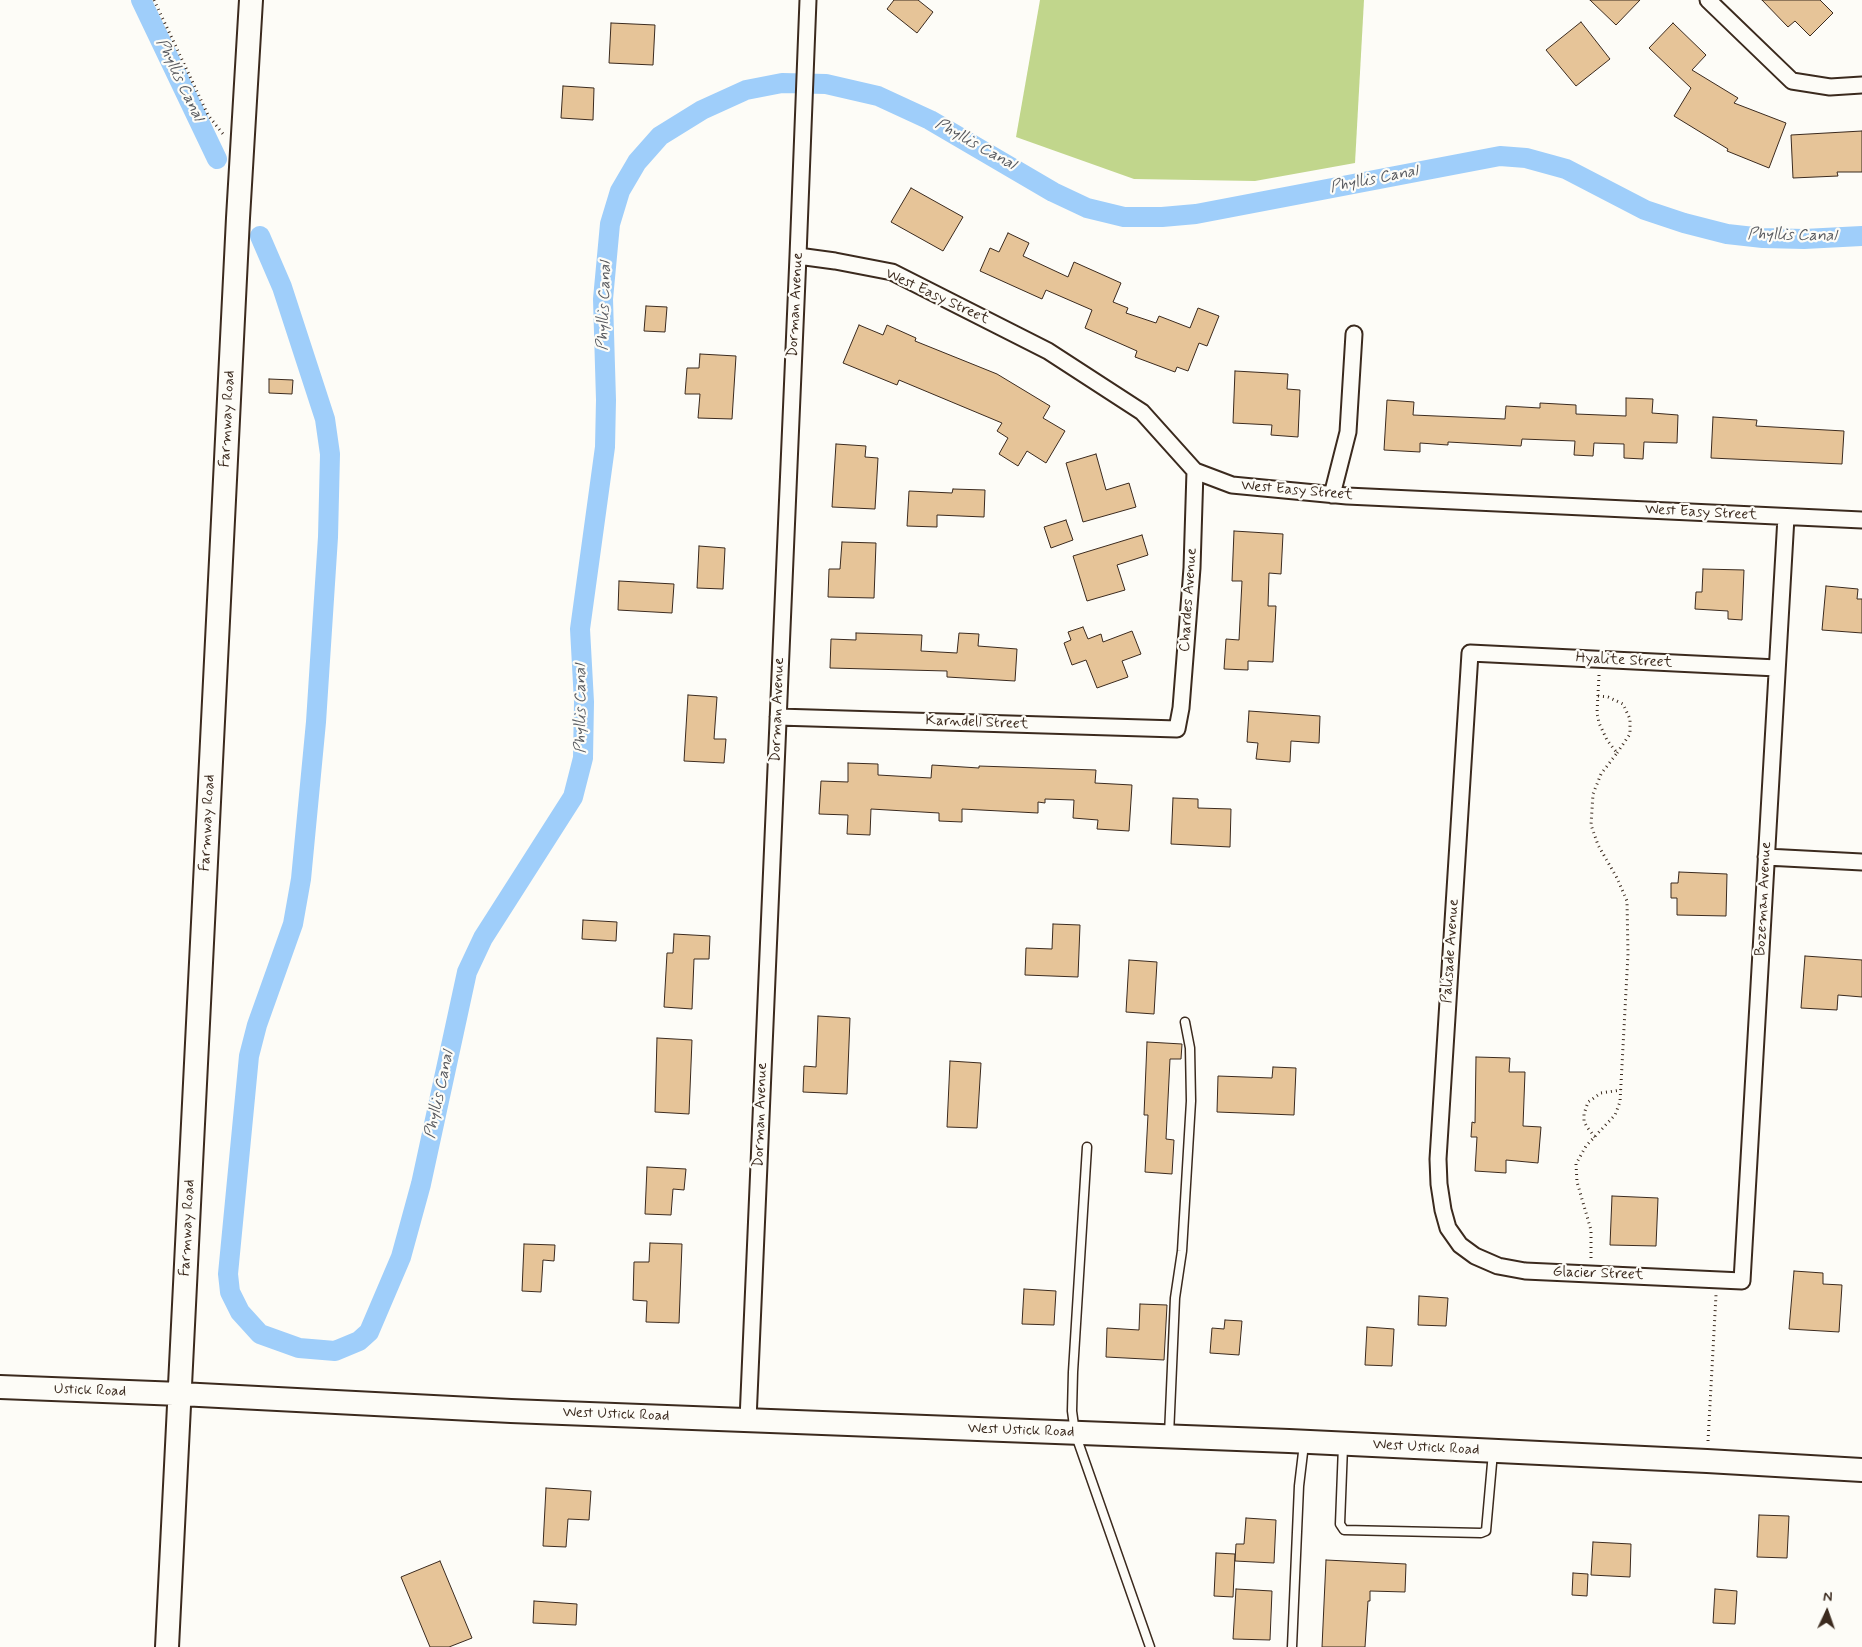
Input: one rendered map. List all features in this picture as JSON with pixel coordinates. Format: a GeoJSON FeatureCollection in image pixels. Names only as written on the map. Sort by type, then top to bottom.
{"type":"FeatureCollection","features":[{"type":"Feature","properties":{"kind":"main road","name":"Farmway Road"},"geometry":{"type":"LineString","coordinates":[[167,1647],[251,0]]}},
{"type":"Feature","properties":{"kind":"main road","name":"Ustick Road"},"geometry":{"type":"LineString","coordinates":[[0,1387],[180,1394]]}},
{"type":"Feature","properties":{"kind":"main road","name":"West Ustick Road"},"geometry":{"type":"LineString","coordinates":[[180,1394],[511,1411],[1343,1444],[1862,1470]]}},
{"type":"Feature","properties":{"kind":"street","name":"Dorman Avenue"},"geometry":{"type":"LineString","coordinates":[[748,1420],[808,0]]}},
{"type":"Feature","properties":{"kind":"street"},"geometry":{"type":"LineString","coordinates":[[1708,0],[1792,82],[1830,87],[1862,85]]}},
{"type":"Feature","properties":{"kind":"street","name":"West Easy Street"},"geometry":{"type":"LineString","coordinates":[[798,256],[892,272],[1048,351],[1142,412],[1194,471],[1232,485],[1332,495],[1862,520]]}},
{"type":"Feature","properties":{"kind":"street"},"geometry":{"type":"LineString","coordinates":[[1332,495],[1348,432],[1354,334]]}},
{"type":"Feature","properties":{"kind":"street","name":"Chardes Avenue"},"geometry":{"type":"LineString","coordinates":[[1177,729],[1181,708],[1192,568],[1194,471]]}},
{"type":"Feature","properties":{"kind":"street","name":"Bozeman Avenue"},"geometry":{"type":"LineString","coordinates":[[1742,1281],[1786,517]]}},
{"type":"Feature","properties":{"kind":"street","name":"Hyalite Street"},"geometry":{"type":"LineString","coordinates":[[1470,653],[1778,668]]}},
{"type":"Feature","properties":{"kind":"street","name":"Palisade Avenue"},"geometry":{"type":"LineString","coordinates":[[1460,1245],[1448,1228],[1443,1210],[1438,1159],[1470,653]]}},
{"type":"Feature","properties":{"kind":"street","name":"Karndell Street"},"geometry":{"type":"LineString","coordinates":[[778,717],[1177,729]]}},
{"type":"Feature","properties":{"kind":"street"},"geometry":{"type":"LineString","coordinates":[[1766,857],[1862,862]]}},
{"type":"Feature","properties":{"kind":"street","name":"Glacier Street"},"geometry":{"type":"LineString","coordinates":[[1460,1245],[1475,1256],[1498,1266],[1525,1271],[1742,1281]]}},
{"type":"Feature","properties":{"kind":"lane"},"geometry":{"type":"LineString","coordinates":[[1168,1437],[1175,1298],[1182,1251],[1191,1101],[1190,1048],[1185,1022]]}},
{"type":"Feature","properties":{"kind":"lane"},"geometry":{"type":"LineString","coordinates":[[1087,1147],[1072,1411],[1075,1434],[1150,1647]]}},
{"type":"Feature","properties":{"kind":"lane"},"geometry":{"type":"LineString","coordinates":[[1292,1647],[1299,1486],[1304,1443]]}},
{"type":"Feature","properties":{"kind":"lane"},"geometry":{"type":"LineString","coordinates":[[1343,1444],[1340,1524],[1344,1530],[1481,1533],[1486,1531],[1493,1451]]}},
{"type":"Feature","properties":{"kind":"path"},"geometry":{"type":"LineString","coordinates":[[154,0],[208,115],[242,158]]}},
{"type":"Feature","properties":{"kind":"path"},"geometry":{"type":"LineString","coordinates":[[1600,660],[1599,723],[1606,740],[1617,753]]}},
{"type":"Feature","properties":{"kind":"path"},"geometry":{"type":"LineString","coordinates":[[1590,1274],[1591,1230],[1576,1174],[1576,1164],[1595,1137],[1615,1115],[1620,1102],[1626,1014],[1628,913],[1623,890],[1594,836],[1590,814],[1592,794],[1596,783],[1630,734],[1630,718],[1622,704],[1608,697],[1598,696]]}},
{"type":"Feature","properties":{"kind":"path"},"geometry":{"type":"LineString","coordinates":[[1595,1137],[1584,1121],[1588,1102],[1601,1092],[1621,1090]]}},
{"type":"Feature","properties":{"kind":"path"},"geometry":{"type":"LineString","coordinates":[[1707,1461],[1716,1280]]}},
{"type":"Feature","properties":{"kind":"green space"},"geometry":{"type":"Polygon","coordinates":[[[1040,0],[1364,0],[1355,163],[1255,181],[1134,179],[1016,137],[1040,0]]]}},
{"type":"Feature","properties":{"kind":"building"},"geometry":{"type":"Polygon","coordinates":[[[894,0],[918,0],[933,12],[917,33],[887,9],[894,0]]]}},
{"type":"Feature","properties":{"kind":"building"},"geometry":{"type":"Polygon","coordinates":[[[1590,0],[1640,0],[1616,25],[1590,0]]]}},
{"type":"Feature","properties":{"kind":"building"},"geometry":{"type":"Polygon","coordinates":[[[1762,0],[1820,0],[1833,13],[1810,36],[1795,21],[1788,27],[1762,0]]]}},
{"type":"Feature","properties":{"kind":"building"},"geometry":{"type":"Polygon","coordinates":[[[1581,22],[1610,59],[1576,86],[1546,50],[1581,22]]]}},
{"type":"Feature","properties":{"kind":"building"},"geometry":{"type":"Polygon","coordinates":[[[611,23],[655,25],[653,65],[609,63],[611,23]]]}},
{"type":"Feature","properties":{"kind":"building"},"geometry":{"type":"Polygon","coordinates":[[[1673,23],[1706,55],[1692,70],[1738,98],[1734,103],[1786,123],[1769,168],[1727,151],[1728,149],[1674,116],[1691,88],[1649,48],[1673,23]]]}},
{"type":"Feature","properties":{"kind":"building"},"geometry":{"type":"Polygon","coordinates":[[[563,86],[594,88],[593,120],[561,118],[563,86]]]}},
{"type":"Feature","properties":{"kind":"building"},"geometry":{"type":"Polygon","coordinates":[[[1862,131],[1862,172],[1837,172],[1838,176],[1793,178],[1791,135],[1862,131]]]}},
{"type":"Feature","properties":{"kind":"building"},"geometry":{"type":"Polygon","coordinates":[[[911,188],[963,217],[943,251],[891,222],[911,188]]]}},
{"type":"Feature","properties":{"kind":"building"},"geometry":{"type":"Polygon","coordinates":[[[1008,233],[1029,243],[1023,256],[1068,277],[1074,262],[1121,283],[1113,302],[1128,308],[1126,313],[1156,323],[1159,316],[1190,328],[1198,308],[1219,316],[1207,346],[1199,343],[1188,371],[1177,367],[1175,372],[1135,357],[1137,351],[1085,328],[1092,310],[1046,290],[1042,299],[980,271],[990,248],[999,252],[1008,233]]]}},
{"type":"Feature","properties":{"kind":"building"},"geometry":{"type":"Polygon","coordinates":[[[646,306],[667,307],[665,332],[644,331],[646,306]]]}},
{"type":"Feature","properties":{"kind":"building"},"geometry":{"type":"Polygon","coordinates":[[[859,325],[883,335],[887,325],[916,338],[915,341],[997,374],[1050,406],[1043,418],[1065,431],[1046,463],[1027,451],[1018,466],[999,454],[1008,438],[997,431],[1002,423],[899,380],[897,385],[843,363],[859,325]]]}},
{"type":"Feature","properties":{"kind":"building"},"geometry":{"type":"Polygon","coordinates":[[[700,354],[736,356],[732,419],[698,418],[700,394],[685,394],[687,368],[699,368],[700,354]]]}},
{"type":"Feature","properties":{"kind":"building"},"geometry":{"type":"Polygon","coordinates":[[[1235,371],[1288,374],[1287,389],[1300,390],[1298,437],[1271,435],[1272,425],[1233,423],[1235,371]]]}},
{"type":"Feature","properties":{"kind":"building"},"geometry":{"type":"Polygon","coordinates":[[[269,379],[293,380],[292,394],[269,393],[269,379]]]}},
{"type":"Feature","properties":{"kind":"building"},"geometry":{"type":"Polygon","coordinates":[[[1626,398],[1653,399],[1652,413],[1678,415],[1677,443],[1644,442],[1643,459],[1624,458],[1624,444],[1594,443],[1593,456],[1574,455],[1575,441],[1522,439],[1521,446],[1448,442],[1448,445],[1420,443],[1420,452],[1384,450],[1387,400],[1414,402],[1413,415],[1505,419],[1506,406],[1540,408],[1540,403],[1576,405],[1576,414],[1626,416],[1626,398]]]}},
{"type":"Feature","properties":{"kind":"building"},"geometry":{"type":"Polygon","coordinates":[[[1713,417],[1757,420],[1756,426],[1844,431],[1842,464],[1711,458],[1713,417]]]}},
{"type":"Feature","properties":{"kind":"building"},"geometry":{"type":"Polygon","coordinates":[[[836,444],[866,446],[865,457],[878,458],[875,509],[832,507],[836,444]]]}},
{"type":"Feature","properties":{"kind":"building"},"geometry":{"type":"Polygon","coordinates":[[[1096,454],[1106,490],[1129,483],[1136,507],[1083,522],[1066,463],[1096,454]]]}},
{"type":"Feature","properties":{"kind":"building"},"geometry":{"type":"Polygon","coordinates":[[[953,489],[985,490],[984,517],[937,515],[937,527],[907,526],[909,491],[952,493],[953,489]]]}},
{"type":"Feature","properties":{"kind":"building"},"geometry":{"type":"Polygon","coordinates":[[[1066,520],[1073,540],[1051,548],[1044,527],[1066,520]]]}},
{"type":"Feature","properties":{"kind":"building"},"geometry":{"type":"Polygon","coordinates":[[[1234,531],[1283,534],[1281,574],[1269,573],[1268,606],[1276,606],[1273,662],[1248,661],[1248,670],[1224,669],[1226,639],[1239,640],[1242,581],[1232,581],[1234,531]]]}},
{"type":"Feature","properties":{"kind":"building"},"geometry":{"type":"Polygon","coordinates":[[[1142,535],[1148,555],[1117,565],[1125,590],[1087,601],[1073,556],[1142,535]]]}},
{"type":"Feature","properties":{"kind":"building"},"geometry":{"type":"Polygon","coordinates":[[[842,542],[876,543],[874,598],[828,597],[829,569],[840,569],[842,542]]]}},
{"type":"Feature","properties":{"kind":"building"},"geometry":{"type":"Polygon","coordinates":[[[699,546],[725,548],[723,589],[697,588],[699,546]]]}},
{"type":"Feature","properties":{"kind":"building"},"geometry":{"type":"Polygon","coordinates":[[[1703,569],[1744,570],[1742,620],[1728,619],[1728,611],[1695,609],[1696,592],[1702,592],[1703,569]]]}},
{"type":"Feature","properties":{"kind":"building"},"geometry":{"type":"Polygon","coordinates":[[[619,581],[674,584],[672,613],[618,610],[619,581]]]}},
{"type":"Feature","properties":{"kind":"building"},"geometry":{"type":"Polygon","coordinates":[[[1826,586],[1858,589],[1857,599],[1862,599],[1862,633],[1822,630],[1826,586]]]}},
{"type":"Feature","properties":{"kind":"building"},"geometry":{"type":"Polygon","coordinates":[[[1083,627],[1088,639],[1101,634],[1103,642],[1132,631],[1141,654],[1122,661],[1128,677],[1097,688],[1086,660],[1072,665],[1064,643],[1071,640],[1068,632],[1083,627]]]}},
{"type":"Feature","properties":{"kind":"building"},"geometry":{"type":"Polygon","coordinates":[[[856,633],[922,635],[921,651],[957,653],[959,633],[979,634],[978,646],[1017,649],[1015,681],[947,677],[947,671],[830,668],[831,639],[856,640],[856,633]]]}},
{"type":"Feature","properties":{"kind":"building"},"geometry":{"type":"Polygon","coordinates":[[[688,695],[717,697],[714,739],[726,739],[724,763],[684,761],[688,695]]]}},
{"type":"Feature","properties":{"kind":"building"},"geometry":{"type":"Polygon","coordinates":[[[1249,711],[1320,716],[1319,743],[1291,741],[1290,762],[1256,759],[1258,743],[1247,742],[1249,711]]]}},
{"type":"Feature","properties":{"kind":"building"},"geometry":{"type":"Polygon","coordinates":[[[848,763],[878,764],[878,775],[931,778],[932,765],[979,768],[979,766],[1096,770],[1095,783],[1132,785],[1129,831],[1097,829],[1098,820],[1073,818],[1074,800],[1045,799],[1045,803],[1038,802],[1038,813],[962,809],[962,822],[939,821],[939,813],[871,809],[870,835],[847,834],[848,815],[819,814],[821,781],[848,782],[848,763]]]}},
{"type":"Feature","properties":{"kind":"building"},"geometry":{"type":"Polygon","coordinates":[[[1173,798],[1198,799],[1198,808],[1231,809],[1230,847],[1171,844],[1173,798]]]}},
{"type":"Feature","properties":{"kind":"building"},"geometry":{"type":"Polygon","coordinates":[[[1679,872],[1727,874],[1726,916],[1677,915],[1677,898],[1671,898],[1671,883],[1678,883],[1679,872]]]}},
{"type":"Feature","properties":{"kind":"building"},"geometry":{"type":"Polygon","coordinates":[[[583,920],[617,922],[616,941],[582,939],[583,920]]]}},
{"type":"Feature","properties":{"kind":"building"},"geometry":{"type":"Polygon","coordinates":[[[1053,924],[1080,925],[1078,977],[1025,975],[1026,948],[1052,949],[1053,924]]]}},
{"type":"Feature","properties":{"kind":"building"},"geometry":{"type":"Polygon","coordinates":[[[674,934],[710,936],[709,959],[694,959],[692,1009],[664,1007],[667,953],[673,953],[674,934]]]}},
{"type":"Feature","properties":{"kind":"building"},"geometry":{"type":"Polygon","coordinates":[[[1805,956],[1862,960],[1862,997],[1838,995],[1837,1010],[1801,1008],[1805,956]]]}},
{"type":"Feature","properties":{"kind":"building"},"geometry":{"type":"Polygon","coordinates":[[[1129,960],[1157,962],[1154,1014],[1126,1012],[1129,960]]]}},
{"type":"Feature","properties":{"kind":"building"},"geometry":{"type":"Polygon","coordinates":[[[818,1016],[850,1018],[847,1094],[803,1092],[804,1066],[816,1067],[818,1016]]]}},
{"type":"Feature","properties":{"kind":"building"},"geometry":{"type":"Polygon","coordinates":[[[657,1038],[692,1040],[689,1114],[655,1112],[657,1038]]]}},
{"type":"Feature","properties":{"kind":"building"},"geometry":{"type":"Polygon","coordinates":[[[1147,1042],[1182,1044],[1181,1059],[1170,1059],[1166,1139],[1174,1140],[1172,1174],[1145,1172],[1148,1115],[1144,1115],[1147,1042]]]}},
{"type":"Feature","properties":{"kind":"building"},"geometry":{"type":"Polygon","coordinates":[[[1476,1057],[1510,1058],[1509,1072],[1525,1072],[1523,1126],[1541,1127],[1538,1163],[1506,1160],[1506,1173],[1475,1171],[1477,1137],[1471,1137],[1472,1122],[1475,1123],[1476,1057]]]}},
{"type":"Feature","properties":{"kind":"building"},"geometry":{"type":"Polygon","coordinates":[[[950,1061],[981,1063],[977,1128],[947,1127],[950,1061]]]}},
{"type":"Feature","properties":{"kind":"building"},"geometry":{"type":"Polygon","coordinates":[[[1273,1067],[1296,1068],[1294,1115],[1217,1112],[1218,1076],[1272,1078],[1273,1067]]]}},
{"type":"Feature","properties":{"kind":"building"},"geometry":{"type":"Polygon","coordinates":[[[647,1167],[686,1169],[684,1190],[673,1189],[671,1215],[645,1214],[647,1167]]]}},
{"type":"Feature","properties":{"kind":"building"},"geometry":{"type":"Polygon","coordinates":[[[1612,1196],[1658,1198],[1656,1246],[1610,1245],[1612,1196]]]}},
{"type":"Feature","properties":{"kind":"building"},"geometry":{"type":"Polygon","coordinates":[[[650,1243],[682,1244],[679,1323],[646,1322],[647,1301],[633,1300],[634,1262],[649,1262],[650,1243]]]}},
{"type":"Feature","properties":{"kind":"building"},"geometry":{"type":"Polygon","coordinates":[[[524,1244],[555,1245],[554,1261],[543,1260],[541,1292],[522,1291],[524,1244]]]}},
{"type":"Feature","properties":{"kind":"building"},"geometry":{"type":"Polygon","coordinates":[[[1794,1271],[1823,1273],[1823,1284],[1842,1285],[1839,1332],[1789,1329],[1794,1271]]]}},
{"type":"Feature","properties":{"kind":"building"},"geometry":{"type":"Polygon","coordinates":[[[1024,1289],[1056,1291],[1054,1325],[1022,1324],[1024,1289]]]}},
{"type":"Feature","properties":{"kind":"building"},"geometry":{"type":"Polygon","coordinates":[[[1419,1296],[1448,1298],[1446,1326],[1418,1325],[1419,1296]]]}},
{"type":"Feature","properties":{"kind":"building"},"geometry":{"type":"Polygon","coordinates":[[[1140,1304],[1167,1305],[1164,1360],[1106,1357],[1107,1328],[1139,1330],[1140,1304]]]}},
{"type":"Feature","properties":{"kind":"building"},"geometry":{"type":"Polygon","coordinates":[[[1225,1320],[1242,1321],[1239,1355],[1210,1353],[1212,1328],[1224,1329],[1225,1320]]]}},
{"type":"Feature","properties":{"kind":"building"},"geometry":{"type":"Polygon","coordinates":[[[1367,1327],[1394,1329],[1392,1366],[1365,1365],[1367,1327]]]}},
{"type":"Feature","properties":{"kind":"building"},"geometry":{"type":"Polygon","coordinates":[[[546,1488],[591,1491],[589,1520],[568,1519],[566,1547],[543,1546],[546,1488]]]}},
{"type":"Feature","properties":{"kind":"building"},"geometry":{"type":"Polygon","coordinates":[[[1759,1515],[1789,1516],[1787,1558],[1757,1557],[1759,1515]]]}},
{"type":"Feature","properties":{"kind":"building"},"geometry":{"type":"Polygon","coordinates":[[[1246,1518],[1276,1520],[1274,1563],[1235,1561],[1236,1544],[1244,1544],[1246,1518]]]}},
{"type":"Feature","properties":{"kind":"building"},"geometry":{"type":"Polygon","coordinates":[[[1593,1542],[1631,1544],[1630,1577],[1591,1575],[1593,1542]]]}},
{"type":"Feature","properties":{"kind":"building"},"geometry":{"type":"Polygon","coordinates":[[[1216,1553],[1235,1554],[1233,1597],[1214,1596],[1216,1553]]]}},
{"type":"Feature","properties":{"kind":"building"},"geometry":{"type":"Polygon","coordinates":[[[1326,1560],[1406,1564],[1405,1592],[1370,1591],[1365,1647],[1322,1647],[1326,1560]]]}},
{"type":"Feature","properties":{"kind":"building"},"geometry":{"type":"Polygon","coordinates":[[[440,1561],[472,1638],[449,1647],[430,1647],[401,1577],[440,1561]]]}},
{"type":"Feature","properties":{"kind":"building"},"geometry":{"type":"Polygon","coordinates":[[[1573,1573],[1588,1574],[1587,1596],[1572,1595],[1573,1573]]]}},
{"type":"Feature","properties":{"kind":"building"},"geometry":{"type":"Polygon","coordinates":[[[1236,1589],[1272,1591],[1270,1640],[1233,1639],[1236,1589]]]}},
{"type":"Feature","properties":{"kind":"building"},"geometry":{"type":"Polygon","coordinates":[[[1715,1589],[1737,1591],[1735,1624],[1713,1623],[1715,1589]]]}},
{"type":"Feature","properties":{"kind":"building"},"geometry":{"type":"Polygon","coordinates":[[[534,1601],[577,1604],[576,1625],[533,1623],[534,1601]]]}},
{"type":"Feature","properties":{"kind":"waterway","name":"Phyllis Canal"},"geometry":{"type":"LineString","coordinates":[[141,0],[217,159]]}},
{"type":"Feature","properties":{"kind":"waterway","name":"Phyllis Canal"},"geometry":{"type":"LineString","coordinates":[[260,236],[282,287],[325,419],[330,454],[328,537],[316,722],[301,879],[293,924],[257,1025],[249,1056],[228,1274],[230,1292],[240,1312],[260,1334],[299,1348],[335,1351],[359,1341],[369,1332],[401,1257],[421,1184],[467,972],[483,938],[573,797],[583,758],[584,702],[580,629],[605,447],[606,400],[603,299],[610,224],[620,191],[637,162],[660,136],[702,110],[746,90],[782,83],[826,84],[878,96],[930,120],[1053,192],[1087,208],[1124,217],[1162,217],[1196,214],[1500,156],[1526,158],[1566,169],[1645,210],[1684,223],[1727,234],[1763,238],[1804,239],[1862,236]]}}]}
